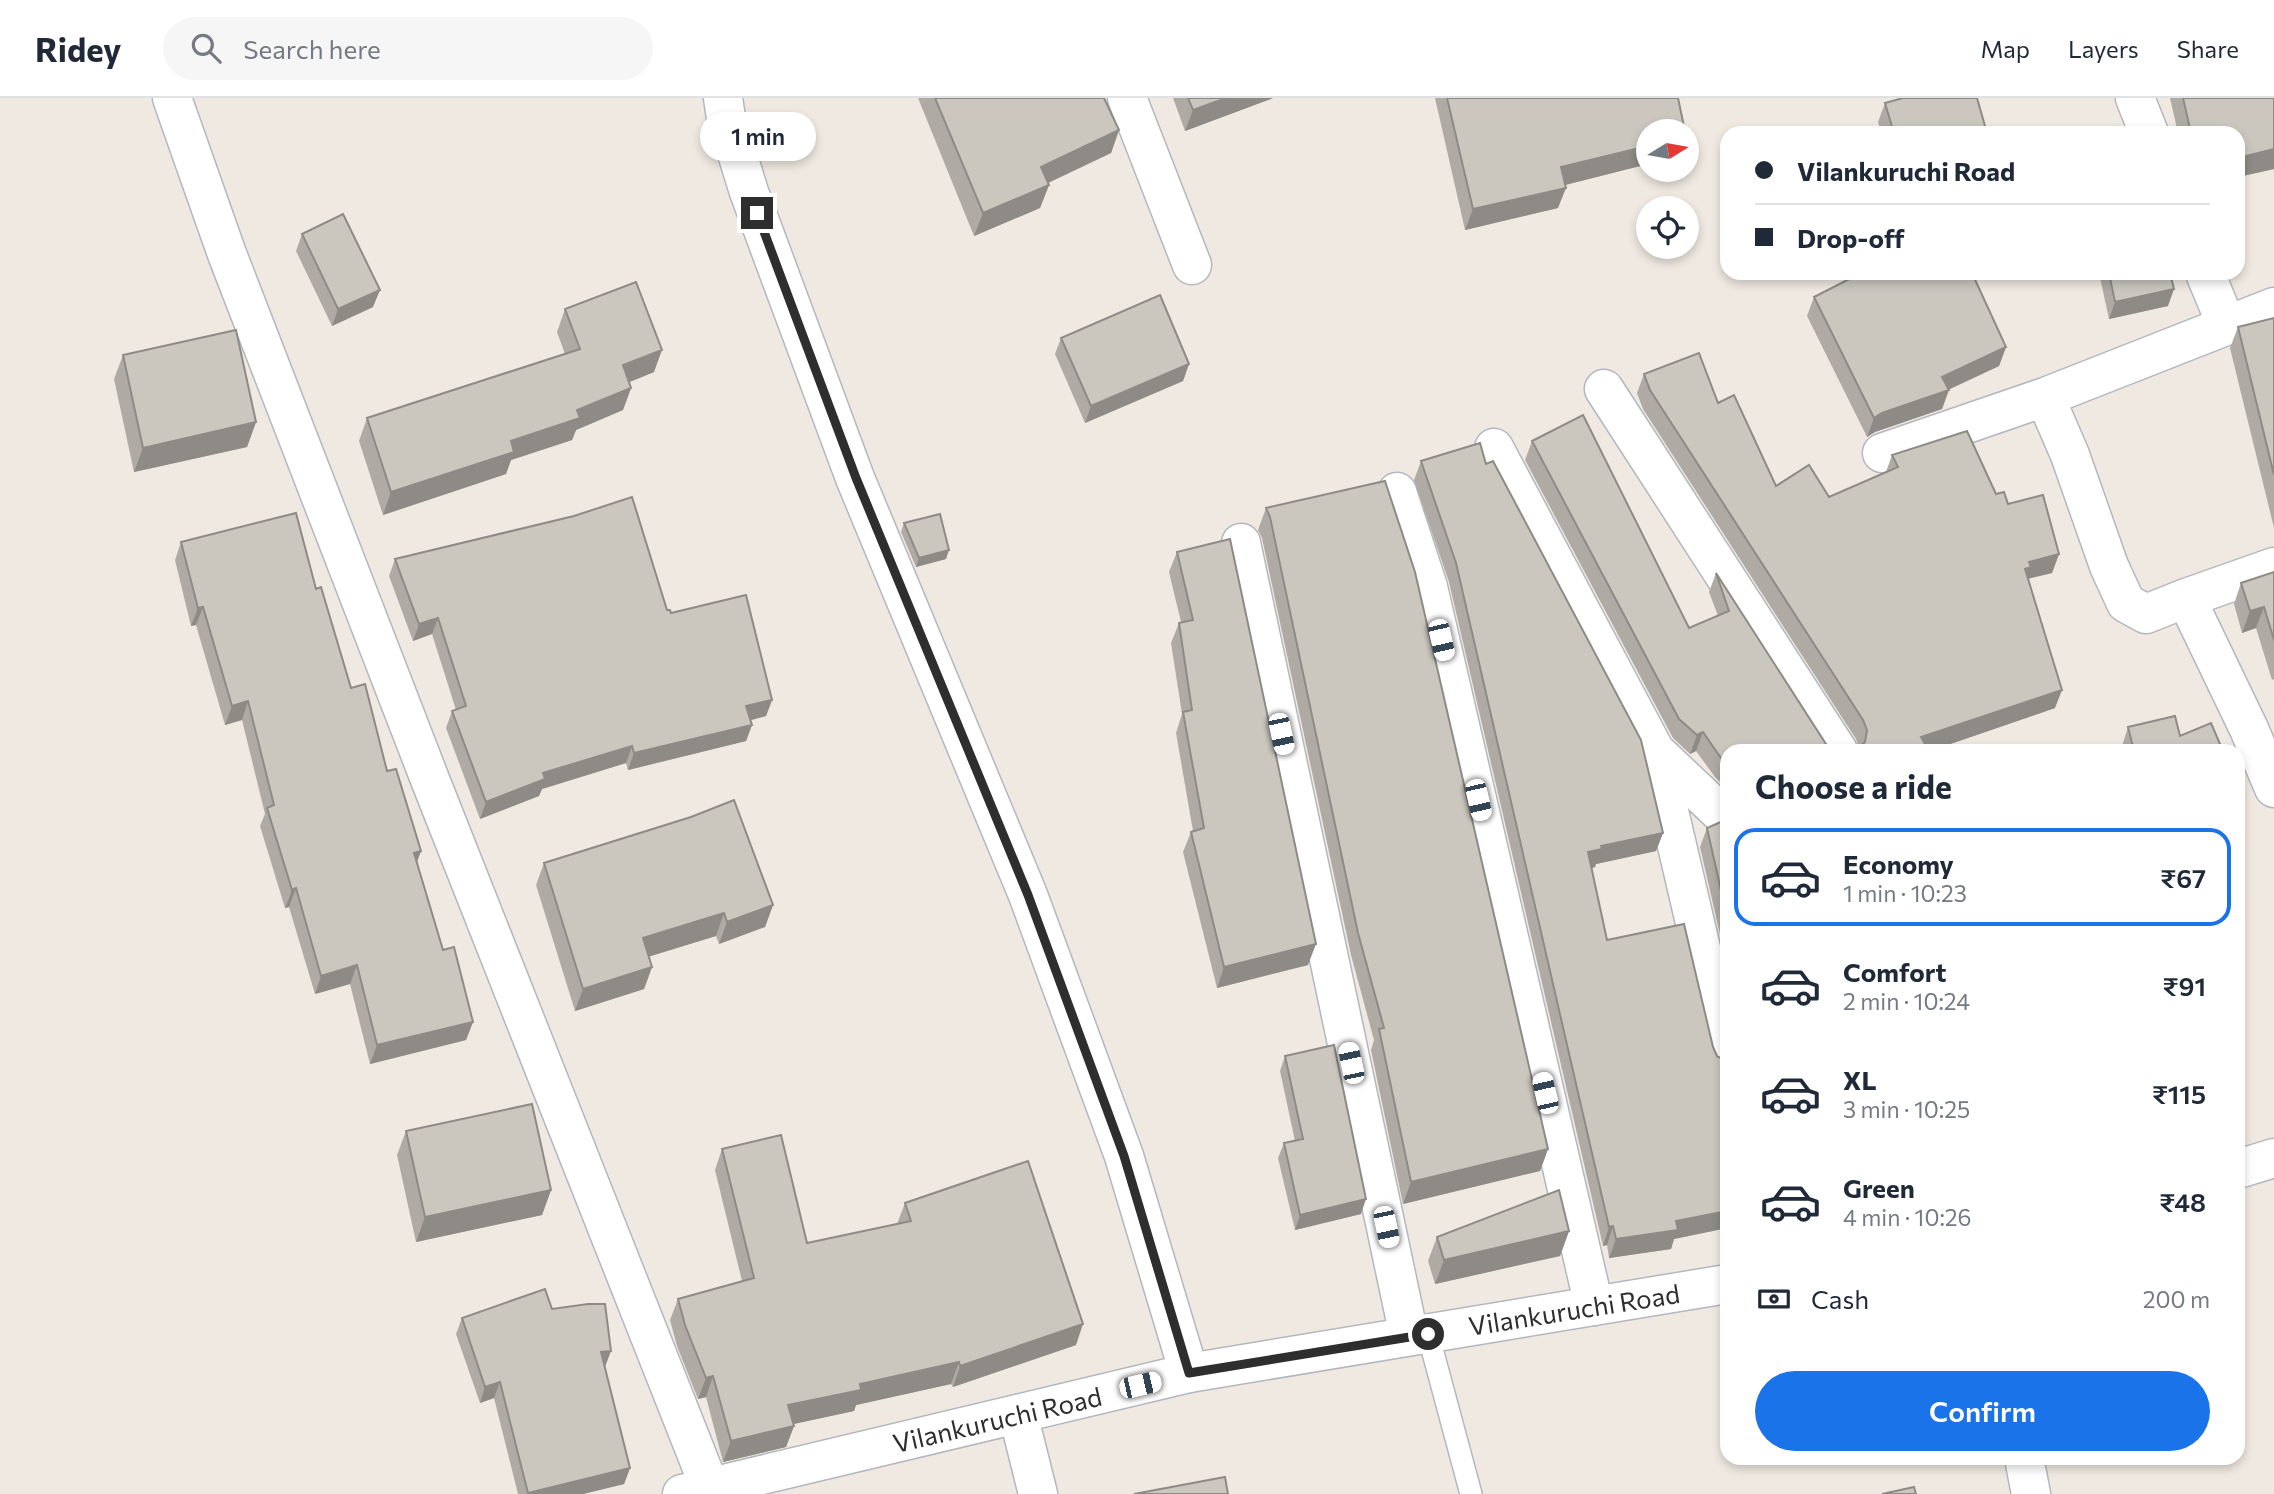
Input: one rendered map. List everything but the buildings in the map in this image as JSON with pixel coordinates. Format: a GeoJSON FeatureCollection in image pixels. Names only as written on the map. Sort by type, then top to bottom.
{"type":"FeatureCollection","features":[{"type":"Feature","properties":{"kind":"street"},"geometry":{"type":"LineString","coordinates":[[172,98],[227,254],[404,713],[696,1491]]}},
{"type":"Feature","properties":{"kind":"street"},"geometry":{"type":"LineString","coordinates":[[723,98],[726,118],[748,192],[851,465],[1028,895],[1124,1156],[1189,1373]]}},
{"type":"Feature","properties":{"kind":"street"},"geometry":{"type":"LineString","coordinates":[[1127,98],[1192,265]]}},
{"type":"Feature","properties":{"kind":"street"},"geometry":{"type":"LineString","coordinates":[[2135,98],[2146,126]]}},
{"type":"Feature","properties":{"kind":"street"},"geometry":{"type":"LineString","coordinates":[[2209,280],[2226,324]]}},
{"type":"Feature","properties":{"kind":"street"},"geometry":{"type":"LineString","coordinates":[[1882,453],[2045,397],[2274,307]]}},
{"type":"Feature","properties":{"kind":"street"},"geometry":{"type":"LineString","coordinates":[[1604,389],[1833,744]]}},
{"type":"Feature","properties":{"kind":"street"},"geometry":{"type":"LineString","coordinates":[[2045,397],[2070,455],[2109,566],[2126,603],[2146,614],[2274,567]]}},
{"type":"Feature","properties":{"kind":"street"},"geometry":{"type":"LineString","coordinates":[[1494,448],[1655,751],[1720,1030]]}},
{"type":"Feature","properties":{"kind":"street"},"geometry":{"type":"LineString","coordinates":[[1397,492],[1428,587],[1594,1306]]}},
{"type":"Feature","properties":{"kind":"street"},"geometry":{"type":"LineString","coordinates":[[1241,543],[1418,1335]]}},
{"type":"Feature","properties":{"kind":"street"},"geometry":{"type":"LineString","coordinates":[[2186,598],[2249,729],[2274,788]]}},
{"type":"Feature","properties":{"kind":"street"},"geometry":{"type":"LineString","coordinates":[[1655,751],[1720,812]]}},
{"type":"Feature","properties":{"kind":"street"},"geometry":{"type":"LineString","coordinates":[[2245,1167],[2274,1158]]}},
{"type":"Feature","properties":{"kind":"street","name":"Vilankuruchi Road"},"geometry":{"type":"LineString","coordinates":[[696,1491],[1189,1373],[1720,1285]]}},
{"type":"Feature","properties":{"kind":"street"},"geometry":{"type":"LineString","coordinates":[[1018,1414],[1038,1494]]}},
{"type":"Feature","properties":{"kind":"street"},"geometry":{"type":"LineString","coordinates":[[2025,1465],[2031,1494]]}},
{"type":"Feature","properties":{"kind":"lane"},"geometry":{"type":"LineString","coordinates":[[1418,1335],[1471,1494]]}},
{"type":"Feature","properties":{"kind":"route"},"geometry":{"type":"LineString","coordinates":[[757,213],[856,478],[1028,895],[1124,1156],[1189,1373],[1428,1334]]}}]}
